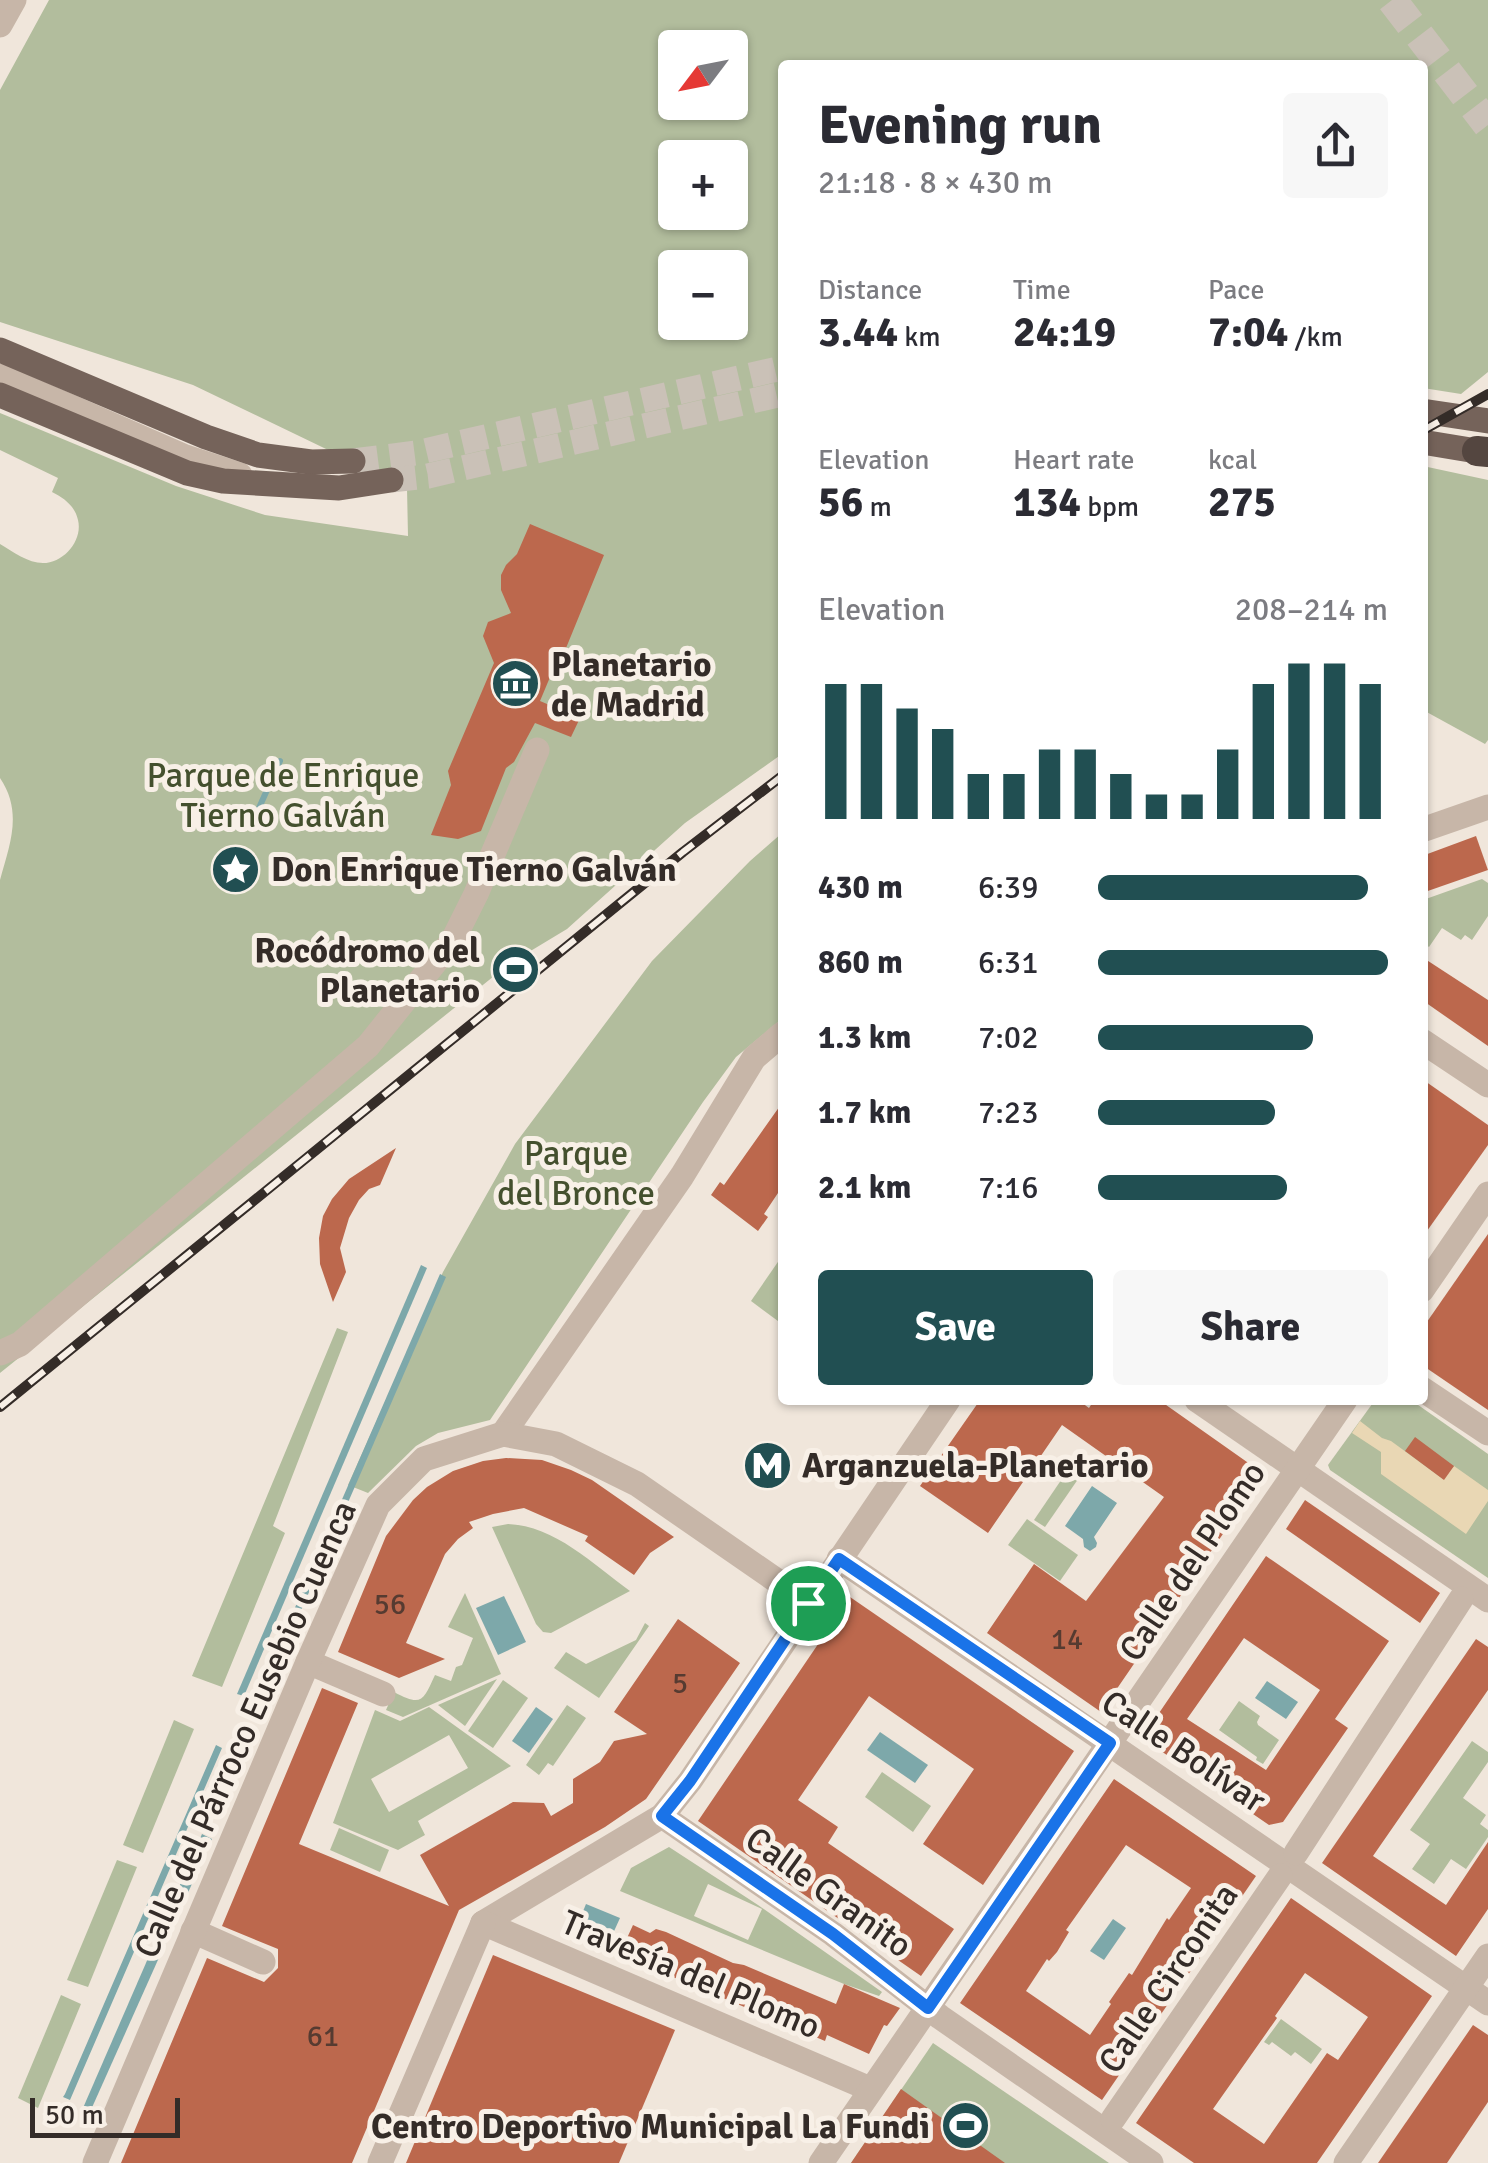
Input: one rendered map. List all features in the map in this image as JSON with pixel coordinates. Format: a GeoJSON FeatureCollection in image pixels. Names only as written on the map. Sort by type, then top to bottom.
{"type":"FeatureCollection","features":[{"type":"Feature","properties":{"kind":"main road"},"geometry":{"type":"LineString","coordinates":[[0,350],[258,455],[311,462],[353,461]]}},
{"type":"Feature","properties":{"kind":"main road"},"geometry":{"type":"LineString","coordinates":[[0,395],[187,473],[223,481],[339,488],[391,480]]}},
{"type":"Feature","properties":{"kind":"main road"},"geometry":{"type":"LineString","coordinates":[[1428,412],[1488,421]]}},
{"type":"Feature","properties":{"kind":"main road"},"geometry":{"type":"LineString","coordinates":[[1428,443],[1484,452]]}},
{"type":"Feature","properties":{"kind":"street"},"geometry":{"type":"LineString","coordinates":[[0,25],[14,0]]}},
{"type":"Feature","properties":{"kind":"street"},"geometry":{"type":"LineString","coordinates":[[0,376],[183,456],[235,474],[292,486]]}},
{"type":"Feature","properties":{"kind":"street"},"geometry":{"type":"LineString","coordinates":[[0,1353],[20,1344],[368,1046],[453,940],[537,750]]}},
{"type":"Feature","properties":{"kind":"street"},"geometry":{"type":"LineString","coordinates":[[1428,828],[1488,807]]}},
{"type":"Feature","properties":{"kind":"street"},"geometry":{"type":"LineString","coordinates":[[503,1434],[682,1176],[754,1058],[778,1037]]}},
{"type":"Feature","properties":{"kind":"street"},"geometry":{"type":"LineString","coordinates":[[1428,1044],[1488,1085]]}},
{"type":"Feature","properties":{"kind":"street"},"geometry":{"type":"LineString","coordinates":[[1428,1278],[1488,1194]]}},
{"type":"Feature","properties":{"kind":"street"},"geometry":{"type":"LineString","coordinates":[[1428,1392],[1488,1433]]}},
{"type":"Feature","properties":{"kind":"street"},"geometry":{"type":"LineString","coordinates":[[380,2163],[483,1923],[662,1816],[690,1781],[945,1405]]}},
{"type":"Feature","properties":{"kind":"street"},"geometry":{"type":"LineString","coordinates":[[1203,1405],[1488,1600]]}},
{"type":"Feature","properties":{"kind":"street","name":"Calle del Plomo"},"geometry":{"type":"LineString","coordinates":[[821,2163],[1341,1405]]}},
{"type":"Feature","properties":{"kind":"street","name":"Calle del Párroco Eusebio Cuenca"},"geometry":{"type":"LineString","coordinates":[[95,2163],[378,1505],[424,1460],[503,1434],[556,1444],[637,1484],[808,1603]]}},
{"type":"Feature","properties":{"kind":"street","name":"Calle Bolívar"},"geometry":{"type":"LineString","coordinates":[[839,1559],[1477,1995]]}},
{"type":"Feature","properties":{"kind":"street"},"geometry":{"type":"LineString","coordinates":[[1296,1853],[1461,1599]]}},
{"type":"Feature","properties":{"kind":"street"},"geometry":{"type":"LineString","coordinates":[[308,1662],[383,1694]]}},
{"type":"Feature","properties":{"kind":"street","name":"Calle Granito"},"geometry":{"type":"LineString","coordinates":[[662,1816],[1151,2163]]}},
{"type":"Feature","properties":{"kind":"street","name":"Calle Circonita"},"geometry":{"type":"LineString","coordinates":[[1113,2120],[1280,1876]]}},
{"type":"Feature","properties":{"kind":"street","name":"Travesía del Plomo"},"geometry":{"type":"LineString","coordinates":[[483,1923],[870,2090]]}},
{"type":"Feature","properties":{"kind":"street"},"geometry":{"type":"LineString","coordinates":[[193,1931],[263,1962]]}},
{"type":"Feature","properties":{"kind":"street"},"geometry":{"type":"LineString","coordinates":[[1346,2163],[1477,1995],[1488,1956]]}},
{"type":"Feature","properties":{"kind":"green space","name":"Parque de Enrique Tierno Galván"},"geometry":{"type":"Polygon","coordinates":[[[49,0],[1488,0],[1488,372],[1461,394],[1428,389],[1428,60],[778,60],[778,757],[685,823],[567,929],[509,964],[0,1373],[0,880],[13,816],[0,778],[0,544],[32,561],[51,562],[70,549],[79,528],[72,507],[52,492],[58,478],[0,450],[0,413],[176,486],[265,515],[408,536],[407,488],[193,385],[0,322],[0,90],[49,0]]]}},
{"type":"Feature","properties":{"kind":"green space"},"geometry":{"type":"Polygon","coordinates":[[[1428,467],[1488,480],[1485,744],[1428,713],[1428,467]]]}},
{"type":"Feature","properties":{"kind":"green space","name":"Parque del Bronce"},"geometry":{"type":"Polygon","coordinates":[[[778,836],[778,1022],[736,1057],[703,1102],[490,1420],[438,1433],[416,1446],[368,1493],[348,1485],[443,1272],[515,1144],[652,961],[778,836]]]}},
{"type":"Feature","properties":{"kind":"green space"},"geometry":{"type":"Polygon","coordinates":[[[1482,879],[1488,883],[1488,916],[1472,940],[1465,935],[1461,940],[1442,928],[1429,947],[1428,898],[1482,879]]]}},
{"type":"Feature","properties":{"kind":"green space"},"geometry":{"type":"Polygon","coordinates":[[[778,1262],[778,1321],[751,1301],[778,1262]]]}},
{"type":"Feature","properties":{"kind":"green space"},"geometry":{"type":"Polygon","coordinates":[[[337,1328],[348,1332],[273,1526],[285,1533],[222,1687],[192,1676],[337,1328]]]}},
{"type":"Feature","properties":{"kind":"green space"},"geometry":{"type":"Polygon","coordinates":[[[1371,1405],[1418,1405],[1488,1454],[1488,1578],[1330,1470],[1328,1465],[1371,1405]]]}},
{"type":"Feature","properties":{"kind":"green space"},"geometry":{"type":"Polygon","coordinates":[[[1072,1464],[1083,1472],[1045,1527],[1034,1520],[1072,1464]]]}},
{"type":"Feature","properties":{"kind":"green space"},"geometry":{"type":"Polygon","coordinates":[[[1027,1519],[1078,1555],[1060,1581],[1008,1545],[1027,1519]]]}},
{"type":"Feature","properties":{"kind":"green space"},"geometry":{"type":"Polygon","coordinates":[[[508,1524],[558,1539],[630,1591],[551,1633],[543,1632],[492,1527],[508,1524]]]}},
{"type":"Feature","properties":{"kind":"green space"},"geometry":{"type":"Polygon","coordinates":[[[465,1593],[501,1674],[403,1717],[386,1710],[394,1692],[420,1699],[435,1675],[451,1681],[456,1667],[462,1665],[473,1638],[448,1627],[465,1593]]]}},
{"type":"Feature","properties":{"kind":"green space"},"geometry":{"type":"Polygon","coordinates":[[[645,1623],[649,1626],[599,1698],[554,1668],[566,1652],[586,1664],[636,1640],[645,1623]]]}},
{"type":"Feature","properties":{"kind":"green space"},"geometry":{"type":"Polygon","coordinates":[[[497,1679],[465,1726],[438,1705],[497,1679]]]}},
{"type":"Feature","properties":{"kind":"green space"},"geometry":{"type":"Polygon","coordinates":[[[503,1680],[528,1698],[493,1748],[468,1731],[503,1680]]]}},
{"type":"Feature","properties":{"kind":"green space"},"geometry":{"type":"Polygon","coordinates":[[[1239,1701],[1260,1716],[1258,1725],[1279,1740],[1263,1764],[1219,1730],[1239,1701]]]}},
{"type":"Feature","properties":{"kind":"green space"},"geometry":{"type":"Polygon","coordinates":[[[567,1705],[586,1718],[553,1766],[548,1763],[539,1775],[526,1765],[567,1705]]]}},
{"type":"Feature","properties":{"kind":"green space"},"geometry":{"type":"Polygon","coordinates":[[[429,1707],[511,1766],[418,1821],[425,1835],[398,1850],[333,1823],[375,1710],[400,1721],[429,1707]],[[449,1735],[371,1779],[389,1812],[468,1768],[449,1735]]]}},
{"type":"Feature","properties":{"kind":"green space"},"geometry":{"type":"Polygon","coordinates":[[[174,1720],[194,1729],[143,1853],[123,1845],[174,1720]]]}},
{"type":"Feature","properties":{"kind":"green space"},"geometry":{"type":"Polygon","coordinates":[[[1472,1741],[1488,1752],[1488,1762],[1463,1798],[1486,1815],[1480,1824],[1488,1830],[1488,1837],[1466,1869],[1451,1859],[1434,1884],[1412,1869],[1430,1844],[1410,1830],[1472,1741]]]}},
{"type":"Feature","properties":{"kind":"green space"},"geometry":{"type":"Polygon","coordinates":[[[882,1772],[931,1806],[913,1832],[865,1797],[882,1772]]]}},
{"type":"Feature","properties":{"kind":"green space"},"geometry":{"type":"Polygon","coordinates":[[[339,1828],[389,1850],[380,1872],[330,1850],[339,1828]]]}},
{"type":"Feature","properties":{"kind":"green space"},"geometry":{"type":"Polygon","coordinates":[[[669,1847],[758,1905],[882,1992],[879,1996],[844,1984],[620,1891],[631,1868],[669,1847]],[[708,1884],[694,1916],[748,1940],[762,1909],[708,1884]]]}},
{"type":"Feature","properties":{"kind":"green space"},"geometry":{"type":"Polygon","coordinates":[[[117,1860],[137,1867],[88,1987],[67,1980],[117,1860]]]}},
{"type":"Feature","properties":{"kind":"green space"},"geometry":{"type":"Polygon","coordinates":[[[61,1995],[81,2004],[38,2108],[18,2098],[61,1995]]]}},
{"type":"Feature","properties":{"kind":"green space"},"geometry":{"type":"Polygon","coordinates":[[[1281,2019],[1322,2049],[1311,2064],[1295,2052],[1291,2056],[1272,2042],[1264,2042],[1281,2019]]]}},
{"type":"Feature","properties":{"kind":"green space","name":"Centro Deportivo Municipal La Fundi"},"geometry":{"type":"Polygon","coordinates":[[[933,2043],[1109,2163],[851,2163],[933,2043]]]}},
{"type":"Feature","properties":{"kind":"sand"},"geometry":{"type":"Polygon","coordinates":[[[1360,1421],[1443,1479],[1454,1466],[1488,1490],[1488,1501],[1466,1534],[1381,1474],[1381,1452],[1352,1433],[1360,1421]]]}},
{"type":"Feature","properties":{"kind":"water"},"geometry":{"type":"Polygon","coordinates":[[[421,1265],[427,1268],[244,1696],[237,1694],[421,1265]]]}},
{"type":"Feature","properties":{"kind":"water"},"geometry":{"type":"Polygon","coordinates":[[[440,1274],[446,1277],[293,1629],[287,1626],[440,1274]]]}},
{"type":"Feature","properties":{"kind":"water"},"geometry":{"type":"Polygon","coordinates":[[[1092,1486],[1117,1503],[1094,1537],[1096,1547],[1090,1551],[1084,1547],[1083,1539],[1065,1526],[1092,1486]]]}},
{"type":"Feature","properties":{"kind":"water"},"geometry":{"type":"Polygon","coordinates":[[[504,1596],[526,1642],[498,1655],[476,1608],[504,1596]]]}},
{"type":"Feature","properties":{"kind":"water"},"geometry":{"type":"Polygon","coordinates":[[[1267,1681],[1298,1702],[1286,1719],[1255,1698],[1267,1681]]]}},
{"type":"Feature","properties":{"kind":"water"},"geometry":{"type":"Polygon","coordinates":[[[536,1707],[553,1719],[529,1753],[512,1741],[536,1707]]]}},
{"type":"Feature","properties":{"kind":"water"},"geometry":{"type":"Polygon","coordinates":[[[880,1732],[928,1765],[915,1783],[867,1750],[880,1732]]]}},
{"type":"Feature","properties":{"kind":"water"},"geometry":{"type":"Polygon","coordinates":[[[216,1745],[222,1748],[70,2100],[63,2097],[216,1745]]]}},
{"type":"Feature","properties":{"kind":"water"},"geometry":{"type":"Polygon","coordinates":[[[202,1834],[212,1839],[90,2112],[83,2108],[202,1834]]]}},
{"type":"Feature","properties":{"kind":"water"},"geometry":{"type":"Polygon","coordinates":[[[586,1904],[620,1918],[610,1940],[577,1926],[586,1904]]]}},
{"type":"Feature","properties":{"kind":"water"},"geometry":{"type":"Polygon","coordinates":[[[1113,1919],[1126,1928],[1104,1960],[1090,1951],[1113,1919]]]}},
{"type":"Feature","properties":{"kind":"building","name":"Planetario de Madrid"},"geometry":{"type":"Polygon","coordinates":[[[530,524],[604,555],[564,653],[568,664],[553,670],[540,701],[580,718],[571,737],[535,723],[514,762],[506,768],[481,831],[458,839],[431,835],[451,785],[448,771],[494,663],[483,636],[488,622],[511,613],[501,590],[501,575],[517,554],[530,524]]]}},
{"type":"Feature","properties":{"kind":"building"},"geometry":{"type":"Polygon","coordinates":[[[1476,836],[1488,870],[1428,891],[1428,854],[1476,836]]]}},
{"type":"Feature","properties":{"kind":"building"},"geometry":{"type":"Polygon","coordinates":[[[1428,961],[1488,1000],[1488,1046],[1428,1004],[1428,961]]]}},
{"type":"Feature","properties":{"kind":"building"},"geometry":{"type":"Polygon","coordinates":[[[1428,1083],[1488,1125],[1488,1145],[1428,1230],[1428,1083]]]}},
{"type":"Feature","properties":{"kind":"building"},"geometry":{"type":"Polygon","coordinates":[[[778,1109],[778,1193],[758,1231],[711,1195],[720,1182],[724,1185],[778,1109]]]}},
{"type":"Feature","properties":{"kind":"building"},"geometry":{"type":"Polygon","coordinates":[[[396,1148],[380,1185],[369,1189],[349,1218],[340,1248],[346,1272],[333,1302],[320,1264],[323,1216],[349,1179],[396,1148]]]}},
{"type":"Feature","properties":{"kind":"building"},"geometry":{"type":"Polygon","coordinates":[[[1488,1234],[1488,1410],[1428,1369],[1428,1320],[1488,1234]]]}},
{"type":"Feature","properties":{"kind":"building"},"geometry":{"type":"Polygon","coordinates":[[[977,1405],[1089,1408],[1166,1405],[1264,1474],[1101,1712],[987,1633],[1034,1564],[1086,1601],[1164,1497],[1062,1425],[988,1533],[920,1486],[977,1405]]]}},
{"type":"Feature","properties":{"kind":"building"},"geometry":{"type":"Polygon","coordinates":[[[1415,1437],[1454,1466],[1444,1480],[1405,1451],[1415,1437]]]}},
{"type":"Feature","properties":{"kind":"building"},"geometry":{"type":"Polygon","coordinates":[[[506,1458],[542,1460],[571,1470],[592,1480],[674,1537],[650,1553],[634,1575],[585,1541],[588,1536],[524,1508],[469,1522],[473,1528],[445,1554],[406,1643],[445,1659],[399,1678],[338,1652],[386,1536],[413,1500],[453,1471],[506,1458]]]}},
{"type":"Feature","properties":{"kind":"building"},"geometry":{"type":"Polygon","coordinates":[[[1305,1500],[1440,1593],[1420,1623],[1286,1529],[1305,1500]]]}},
{"type":"Feature","properties":{"kind":"building"},"geometry":{"type":"Polygon","coordinates":[[[1266,1556],[1389,1641],[1335,1719],[1348,1728],[1283,1822],[1269,1825],[1142,1738],[1266,1556]],[[1244,1638],[1187,1719],[1266,1770],[1320,1690],[1244,1638]]]}},
{"type":"Feature","properties":{"kind":"building"},"geometry":{"type":"Polygon","coordinates":[[[850,1597],[1074,1751],[983,1885],[923,1844],[974,1769],[869,1696],[798,1800],[838,1827],[828,1843],[954,1929],[921,1976],[698,1821],[850,1597]]]}},
{"type":"Feature","properties":{"kind":"building"},"geometry":{"type":"Polygon","coordinates":[[[678,1619],[740,1663],[646,1799],[605,1827],[459,1910],[352,2163],[121,2163],[207,1958],[264,1982],[278,1968],[278,1949],[222,1926],[322,1688],[358,1703],[299,1844],[449,1906],[420,1855],[513,1802],[544,1803],[551,1816],[573,1803],[573,1779],[600,1762],[614,1741],[647,1734],[614,1712],[678,1619]]]}},
{"type":"Feature","properties":{"kind":"building"},"geometry":{"type":"Polygon","coordinates":[[[1476,1639],[1488,1647],[1488,1690],[1373,1856],[1446,1905],[1488,1842],[1488,1909],[1456,1956],[1322,1863],[1476,1639]]]}},
{"type":"Feature","properties":{"kind":"building"},"geometry":{"type":"Polygon","coordinates":[[[1114,1779],[1256,1876],[1102,2100],[960,2003],[1114,1779]],[[1126,1845],[1066,1930],[1069,1932],[1057,1952],[1047,1959],[1026,1991],[1090,2035],[1109,2002],[1191,1888],[1126,1845]]]}},
{"type":"Feature","properties":{"kind":"building"},"geometry":{"type":"Polygon","coordinates":[[[1291,1898],[1432,1996],[1317,2163],[1194,2163],[1136,2123],[1291,1898]],[[1305,1973],[1213,2109],[1264,2144],[1327,2053],[1338,2060],[1368,2017],[1305,1973]]]}},
{"type":"Feature","properties":{"kind":"building"},"geometry":{"type":"Polygon","coordinates":[[[633,1925],[650,1933],[656,1929],[666,1932],[836,2004],[844,1984],[900,2008],[884,2025],[869,2054],[827,2035],[825,2041],[654,1969],[656,1963],[622,1949],[633,1925]]]}},
{"type":"Feature","properties":{"kind":"building"},"geometry":{"type":"Polygon","coordinates":[[[493,1955],[675,2030],[619,2163],[406,2163],[493,1955]]]}},
{"type":"Feature","properties":{"kind":"building"},"geometry":{"type":"Polygon","coordinates":[[[1473,2025],[1488,2035],[1488,2102],[1447,2163],[1378,2163],[1473,2025]]]}},
{"type":"Feature","properties":{"kind":"building"},"geometry":{"type":"Polygon","coordinates":[[[901,2089],[1005,2163],[851,2163],[901,2089]]]}},
{"type":"Feature","properties":{"kind":"waterway"},"geometry":{"type":"LineString","coordinates":[[254,819],[280,761]]}},
{"type":"Feature","properties":{"kind":"tunnel"},"geometry":{"type":"LineString","coordinates":[[1392,0],[1488,125]]}},
{"type":"Feature","properties":{"kind":"tunnel"},"geometry":{"type":"LineString","coordinates":[[353,461],[416,453],[778,369]]}},
{"type":"Feature","properties":{"kind":"tunnel"},"geometry":{"type":"LineString","coordinates":[[391,480],[428,476],[778,395]]}},
{"type":"Feature","properties":{"kind":"railway"},"geometry":{"type":"LineString","coordinates":[[1428,428],[1488,394]]}},
{"type":"Feature","properties":{"kind":"railway"},"geometry":{"type":"LineString","coordinates":[[0,1407],[778,779]]}},
{"type":"Feature","properties":{"kind":"place","name":"Planetario de Madrid"},"geometry":{"type":"Point","coordinates":[516,684]}},
{"type":"Feature","properties":{"kind":"place","name":"Don Enrique Tierno Galván"},"geometry":{"type":"Point","coordinates":[236,869]}},
{"type":"Feature","properties":{"kind":"place","name":"Rocódromo del Planetario"},"geometry":{"type":"Point","coordinates":[515,970]}},
{"type":"Feature","properties":{"kind":"place","name":"Arganzuela-Planetario"},"geometry":{"type":"Point","coordinates":[767,1465]}},
{"type":"Feature","properties":{"kind":"place","name":"Centro Deportivo Municipal La Fundi"},"geometry":{"type":"Point","coordinates":[965,2126]}},
{"type":"Feature","properties":{"kind":"route"},"geometry":{"type":"LineString","coordinates":[[839,1559],[1110,1743],[928,2008],[833,1934],[662,1816],[690,1781],[808,1603],[839,1559]]}}]}
